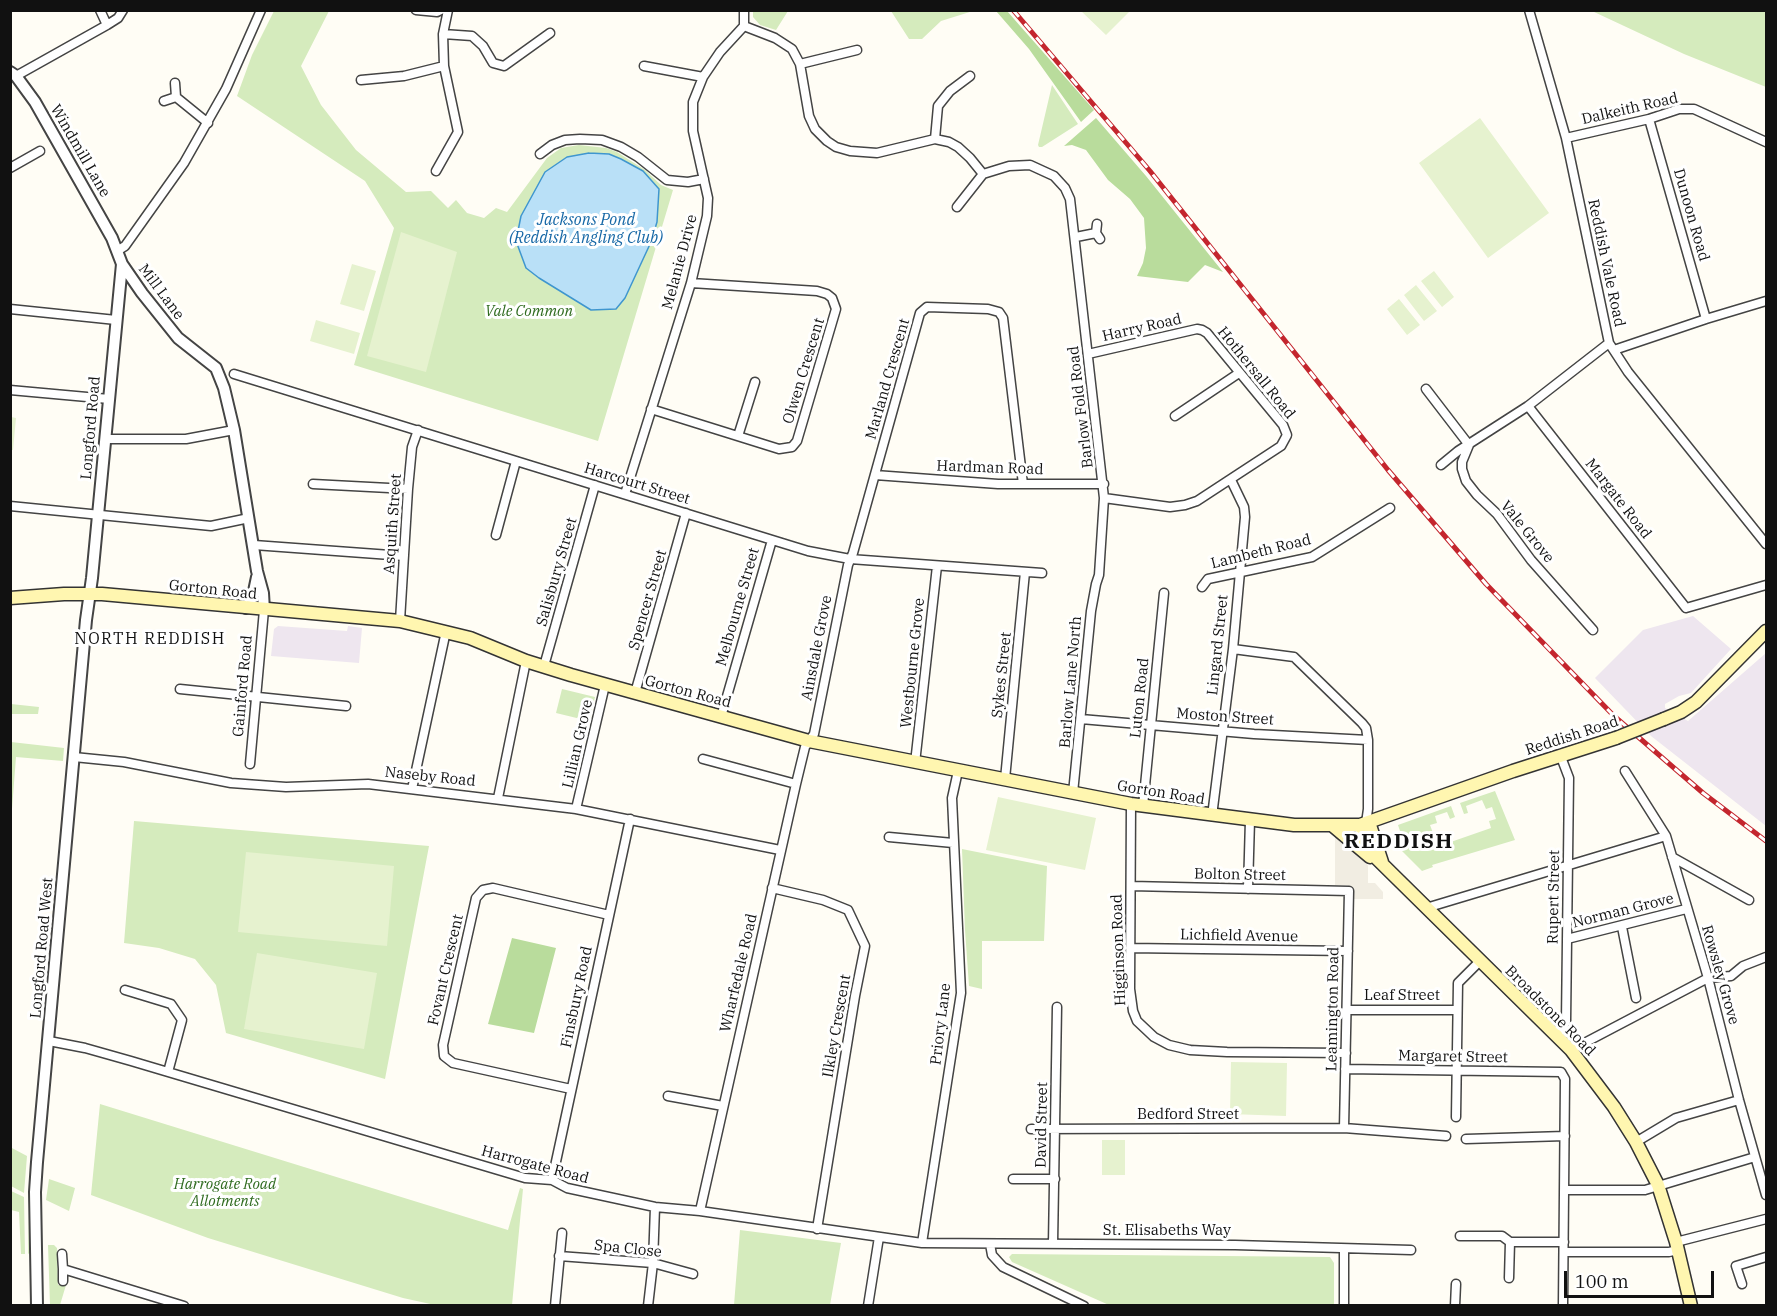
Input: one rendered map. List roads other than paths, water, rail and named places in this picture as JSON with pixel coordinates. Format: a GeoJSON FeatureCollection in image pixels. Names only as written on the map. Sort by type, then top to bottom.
{"type":"FeatureCollection","features":[{"type":"Feature","properties":{"kind":"main road","name":"Gorton Road"},"geometry":{"type":"LineString","coordinates":[[10,598],[90,594],[400,621],[470,638],[526,661],[605,685],[808,741],[915,764],[1137,805],[1212,816],[1294,825],[1333,826],[1365,823]]}},
{"type":"Feature","properties":{"kind":"main road","name":"Reddish Road"},"geometry":{"type":"LineString","coordinates":[[1365,823],[1669,718],[1702,696],[1767,631]]}},
{"type":"Feature","properties":{"kind":"main road","name":"Broadstone Road"},"geometry":{"type":"LineString","coordinates":[[1365,823],[1366,848],[1572,1050],[1614,1107],[1636,1142],[1658,1185],[1677,1246],[1691,1305]]}},
{"type":"Feature","properties":{"kind":"main road"},"geometry":{"type":"LineString","coordinates":[[1333,826],[1383,866]]}},
{"type":"Feature","properties":{"kind":"street"},"geometry":{"type":"LineString","coordinates":[[100,10],[107,25]]}},
{"type":"Feature","properties":{"kind":"street"},"geometry":{"type":"LineString","coordinates":[[13,74],[107,25],[118,18],[123,10]]}},
{"type":"Feature","properties":{"kind":"street"},"geometry":{"type":"LineString","coordinates":[[117,250],[125,246],[184,163],[208,123],[226,89],[261,10]]}},
{"type":"Feature","properties":{"kind":"street"},"geometry":{"type":"LineString","coordinates":[[416,10],[437,12],[441,10]]}},
{"type":"Feature","properties":{"kind":"street"},"geometry":{"type":"LineString","coordinates":[[436,171],[458,132],[444,66],[443,34],[448,10]]}},
{"type":"Feature","properties":{"kind":"street"},"geometry":{"type":"LineString","coordinates":[[744,10],[744,26],[775,38],[792,49],[800,64],[809,116],[815,129],[826,141],[849,151],[877,153],[935,139],[949,142],[970,158],[982,174],[957,207]]}},
{"type":"Feature","properties":{"kind":"street","name":"Reddish Vale Road"},"geometry":{"type":"LineString","coordinates":[[1529,10],[1566,138],[1611,346],[1628,372],[1767,544]]}},
{"type":"Feature","properties":{"kind":"street","name":"Melanie Drive"},"geometry":{"type":"LineString","coordinates":[[625,494],[691,283],[707,216],[708,198],[693,131],[693,102],[703,77],[720,52],[744,26]]}},
{"type":"Feature","properties":{"kind":"street"},"geometry":{"type":"LineString","coordinates":[[443,34],[472,36],[483,46],[492,63],[504,66],[550,33]]}},
{"type":"Feature","properties":{"kind":"street"},"geometry":{"type":"LineString","coordinates":[[800,64],[857,50]]}},
{"type":"Feature","properties":{"kind":"street"},"geometry":{"type":"LineString","coordinates":[[361,80],[404,76],[444,66]]}},
{"type":"Feature","properties":{"kind":"street"},"geometry":{"type":"LineString","coordinates":[[644,66],[703,77]]}},
{"type":"Feature","properties":{"kind":"street","name":"Windmill Lane"},"geometry":{"type":"LineString","coordinates":[[13,74],[35,102],[117,250]]}},
{"type":"Feature","properties":{"kind":"street"},"geometry":{"type":"LineString","coordinates":[[935,139],[938,106],[950,91],[970,76]]}},
{"type":"Feature","properties":{"kind":"street"},"geometry":{"type":"LineString","coordinates":[[175,82],[176,97],[208,123]]}},
{"type":"Feature","properties":{"kind":"street"},"geometry":{"type":"LineString","coordinates":[[164,101],[176,97]]}},
{"type":"Feature","properties":{"kind":"street","name":"Dalkeith Road"},"geometry":{"type":"LineString","coordinates":[[1566,138],[1649,119],[1679,109],[1694,110],[1767,142]]}},
{"type":"Feature","properties":{"kind":"street","name":"Dunoon Road"},"geometry":{"type":"LineString","coordinates":[[1649,119],[1706,319]]}},
{"type":"Feature","properties":{"kind":"street"},"geometry":{"type":"LineString","coordinates":[[540,154],[552,145],[566,140],[602,140],[638,157],[667,180],[688,182],[704,179]]}},
{"type":"Feature","properties":{"kind":"street"},"geometry":{"type":"LineString","coordinates":[[10,168],[40,151]]}},
{"type":"Feature","properties":{"kind":"street","name":"Barlow Fold Road"},"geometry":{"type":"LineString","coordinates":[[982,174],[1009,166],[1030,165],[1054,176],[1065,188],[1070,199],[1104,484],[1100,575]]}},
{"type":"Feature","properties":{"kind":"street"},"geometry":{"type":"LineString","coordinates":[[1076,237],[1098,232]]}},
{"type":"Feature","properties":{"kind":"street","name":"Mill Lane"},"geometry":{"type":"LineString","coordinates":[[117,250],[122,264],[142,293],[178,338],[216,368],[224,388],[234,430],[257,571],[265,602],[264,610]]}},
{"type":"Feature","properties":{"kind":"street","name":"Longford Road"},"geometry":{"type":"LineString","coordinates":[[90,594],[122,264]]}},
{"type":"Feature","properties":{"kind":"street","name":"Olwen Crescent"},"geometry":{"type":"LineString","coordinates":[[651,409],[779,449],[786,449],[797,441],[827,342],[835,305],[827,294],[817,291],[691,283]]}},
{"type":"Feature","properties":{"kind":"street"},"geometry":{"type":"LineString","coordinates":[[118,300],[129,293],[142,293]]}},
{"type":"Feature","properties":{"kind":"street"},"geometry":{"type":"LineString","coordinates":[[1441,465],[1611,346],[1767,301]]}},
{"type":"Feature","properties":{"kind":"street","name":"Marland Crescent"},"geometry":{"type":"LineString","coordinates":[[850,559],[920,313],[927,307],[988,309],[999,312],[1003,318],[1023,484]]}},
{"type":"Feature","properties":{"kind":"street"},"geometry":{"type":"LineString","coordinates":[[10,309],[116,320]]}},
{"type":"Feature","properties":{"kind":"street","name":"Harry Road"},"geometry":{"type":"LineString","coordinates":[[1088,354],[1197,329],[1202,330]]}},
{"type":"Feature","properties":{"kind":"street","name":"Hothersall Road"},"geometry":{"type":"LineString","coordinates":[[1202,330],[1207,333],[1283,425],[1287,435],[1281,446],[1231,480]]}},
{"type":"Feature","properties":{"kind":"street"},"geometry":{"type":"LineString","coordinates":[[1175,416],[1239,373]]}},
{"type":"Feature","properties":{"kind":"street","name":"Harcourt Street"},"geometry":{"type":"LineString","coordinates":[[234,374],[808,551],[850,559],[1042,573]]}},
{"type":"Feature","properties":{"kind":"street"},"geometry":{"type":"LineString","coordinates":[[738,436],[755,382]]}},
{"type":"Feature","properties":{"kind":"street"},"geometry":{"type":"LineString","coordinates":[[1425,389],[1469,445]]}},
{"type":"Feature","properties":{"kind":"street"},"geometry":{"type":"LineString","coordinates":[[10,390],[109,399]]}},
{"type":"Feature","properties":{"kind":"street","name":"Margate Road"},"geometry":{"type":"LineString","coordinates":[[1528,406],[1686,608],[1767,585]]}},
{"type":"Feature","properties":{"kind":"street"},"geometry":{"type":"LineString","coordinates":[[105,439],[186,439],[234,430]]}},
{"type":"Feature","properties":{"kind":"street","name":"Asquith Street"},"geometry":{"type":"LineString","coordinates":[[400,621],[408,489],[412,447],[418,430]]}},
{"type":"Feature","properties":{"kind":"street","name":"Vale Grove"},"geometry":{"type":"LineString","coordinates":[[1469,445],[1462,462],[1466,482],[1497,514],[1531,560],[1593,630]]}},
{"type":"Feature","properties":{"kind":"street"},"geometry":{"type":"LineString","coordinates":[[496,535],[516,461]]}},
{"type":"Feature","properties":{"kind":"street","name":"Hardman Road"},"geometry":{"type":"LineString","coordinates":[[875,475],[998,484],[1104,484]]}},
{"type":"Feature","properties":{"kind":"street"},"geometry":{"type":"LineString","coordinates":[[1104,498],[1170,507],[1185,505],[1197,501],[1231,480]]}},
{"type":"Feature","properties":{"kind":"street","name":"Lingard Street"},"geometry":{"type":"LineString","coordinates":[[1212,816],[1233,648],[1245,517],[1244,507],[1231,480]]}},
{"type":"Feature","properties":{"kind":"street"},"geometry":{"type":"LineString","coordinates":[[314,484],[408,489]]}},
{"type":"Feature","properties":{"kind":"street","name":"Salisbury Street"},"geometry":{"type":"LineString","coordinates":[[544,666],[595,485]]}},
{"type":"Feature","properties":{"kind":"street"},"geometry":{"type":"LineString","coordinates":[[10,506],[211,526],[249,519]]}},
{"type":"Feature","properties":{"kind":"street","name":"Lambeth Road"},"geometry":{"type":"LineString","coordinates":[[1202,587],[1208,579],[1311,557],[1390,508]]}},
{"type":"Feature","properties":{"kind":"street","name":"Spencer Street"},"geometry":{"type":"LineString","coordinates":[[635,693],[686,513]]}},
{"type":"Feature","properties":{"kind":"street","name":"Melbourne Street"},"geometry":{"type":"LineString","coordinates":[[721,717],[771,540]]}},
{"type":"Feature","properties":{"kind":"street"},"geometry":{"type":"LineString","coordinates":[[254,545],[404,556]]}},
{"type":"Feature","properties":{"kind":"street","name":"Ainsdale Grove"},"geometry":{"type":"LineString","coordinates":[[808,741],[814,734],[850,559]]}},
{"type":"Feature","properties":{"kind":"street","name":"Westbourne Grove"},"geometry":{"type":"LineString","coordinates":[[915,764],[937,566]]}},
{"type":"Feature","properties":{"kind":"street"},"geometry":{"type":"LineString","coordinates":[[246,608],[254,596],[257,571]]}},
{"type":"Feature","properties":{"kind":"street","name":"Sykes Street"},"geometry":{"type":"LineString","coordinates":[[1005,779],[1025,572]]}},
{"type":"Feature","properties":{"kind":"street","name":"Barlow Lane North"},"geometry":{"type":"LineString","coordinates":[[1073,793],[1091,611],[1100,575]]}},
{"type":"Feature","properties":{"kind":"street","name":"Luton Road"},"geometry":{"type":"LineString","coordinates":[[1137,805],[1151,725],[1164,592]]}},
{"type":"Feature","properties":{"kind":"street","name":"Longford Road West"},"geometry":{"type":"LineString","coordinates":[[37,1305],[35,1192],[90,594]]}},
{"type":"Feature","properties":{"kind":"street","name":"Gainford Road"},"geometry":{"type":"LineString","coordinates":[[250,764],[264,610]]}},
{"type":"Feature","properties":{"kind":"street"},"geometry":{"type":"LineString","coordinates":[[412,789],[446,631]]}},
{"type":"Feature","properties":{"kind":"street"},"geometry":{"type":"LineString","coordinates":[[1233,648],[1294,657],[1366,728],[1368,740],[1365,823]]}},
{"type":"Feature","properties":{"kind":"street"},"geometry":{"type":"LineString","coordinates":[[498,798],[526,661]]}},
{"type":"Feature","properties":{"kind":"street","name":"Lillian Grove"},"geometry":{"type":"LineString","coordinates":[[576,808],[605,685]]}},
{"type":"Feature","properties":{"kind":"street"},"geometry":{"type":"LineString","coordinates":[[180,689],[345,706]]}},
{"type":"Feature","properties":{"kind":"street","name":"Moston Street"},"geometry":{"type":"LineString","coordinates":[[1081,719],[1368,740]]}},
{"type":"Feature","properties":{"kind":"street","name":"Wharfedale Road"},"geometry":{"type":"LineString","coordinates":[[700,1211],[780,850],[808,741]]}},
{"type":"Feature","properties":{"kind":"street","name":"Naseby Road"},"geometry":{"type":"LineString","coordinates":[[74,757],[124,762],[222,782],[266,787],[357,784],[576,808],[780,850]]}},
{"type":"Feature","properties":{"kind":"street","name":"Rupert Street"},"geometry":{"type":"LineString","coordinates":[[1557,1035],[1566,1022],[1569,778],[1561,757]]}},
{"type":"Feature","properties":{"kind":"street"},"geometry":{"type":"LineString","coordinates":[[703,759],[796,784]]}},
{"type":"Feature","properties":{"kind":"street","name":"Priory Lane"},"geometry":{"type":"LineString","coordinates":[[922,1243],[961,993],[952,843],[952,798],[958,771]]}},
{"type":"Feature","properties":{"kind":"street","name":"Rowsley Grove"},"geometry":{"type":"LineString","coordinates":[[1625,771],[1665,836],[1708,978],[1739,1100],[1767,1195]]}},
{"type":"Feature","properties":{"kind":"street","name":"Higginson Road"},"geometry":{"type":"LineString","coordinates":[[1137,805],[1131,886],[1130,948],[1130,989],[1137,1021],[1154,1037],[1169,1045],[1190,1050],[1346,1053]]}},
{"type":"Feature","properties":{"kind":"street","name":"Finsbury Road"},"geometry":{"type":"LineString","coordinates":[[552,1180],[630,819]]}},
{"type":"Feature","properties":{"kind":"street"},"geometry":{"type":"LineString","coordinates":[[1248,889],[1250,820]]}},
{"type":"Feature","properties":{"kind":"street"},"geometry":{"type":"LineString","coordinates":[[1426,908],[1665,836]]}},
{"type":"Feature","properties":{"kind":"street"},"geometry":{"type":"LineString","coordinates":[[889,837],[952,843]]}},
{"type":"Feature","properties":{"kind":"street"},"geometry":{"type":"LineString","coordinates":[[1672,857],[1749,900]]}},
{"type":"Feature","properties":{"kind":"street","name":"Bolton Street"},"geometry":{"type":"LineString","coordinates":[[1131,886],[1349,891]]}},
{"type":"Feature","properties":{"kind":"street","name":"Fovant Crescent"},"geometry":{"type":"LineString","coordinates":[[571,1089],[453,1063],[444,1056],[442,1045],[476,898],[483,890],[494,888],[609,915]]}},
{"type":"Feature","properties":{"kind":"street","name":"Ilkley Crescent"},"geometry":{"type":"LineString","coordinates":[[772,888],[823,900],[848,910],[865,946],[817,1229]]}},
{"type":"Feature","properties":{"kind":"street","name":"Leamington Road"},"geometry":{"type":"LineString","coordinates":[[1344,1128],[1349,891]]}},
{"type":"Feature","properties":{"kind":"street","name":"Norman Grove"},"geometry":{"type":"LineString","coordinates":[[1567,939],[1622,927],[1686,909]]}},
{"type":"Feature","properties":{"kind":"street"},"geometry":{"type":"LineString","coordinates":[[1622,927],[1636,998]]}},
{"type":"Feature","properties":{"kind":"street","name":"Lichfield Avenue"},"geometry":{"type":"LineString","coordinates":[[1130,948],[1348,951]]}},
{"type":"Feature","properties":{"kind":"street"},"geometry":{"type":"LineString","coordinates":[[1572,1050],[1708,978],[1731,976],[1743,966],[1767,957]]}},
{"type":"Feature","properties":{"kind":"street"},"geometry":{"type":"LineString","coordinates":[[1456,1117],[1458,983],[1480,961]]}},
{"type":"Feature","properties":{"kind":"street"},"geometry":{"type":"LineString","coordinates":[[125,990],[171,1004],[182,1020],[168,1072]]}},
{"type":"Feature","properties":{"kind":"street","name":"David Street"},"geometry":{"type":"LineString","coordinates":[[1053,1244],[1057,1007]]}},
{"type":"Feature","properties":{"kind":"street","name":"Leaf Street"},"geometry":{"type":"LineString","coordinates":[[1346,1010],[1457,1010]]}},
{"type":"Feature","properties":{"kind":"street","name":"Harrogate Road"},"geometry":{"type":"LineString","coordinates":[[49,1041],[85,1048],[525,1178],[552,1180],[567,1188],[655,1208],[700,1211],[922,1243],[990,1244]]}},
{"type":"Feature","properties":{"kind":"street","name":"Margaret Street"},"geometry":{"type":"LineString","coordinates":[[1345,1069],[1561,1072],[1565,1079],[1565,1136]]}},
{"type":"Feature","properties":{"kind":"street"},"geometry":{"type":"LineString","coordinates":[[668,1096],[723,1106]]}},
{"type":"Feature","properties":{"kind":"street"},"geometry":{"type":"LineString","coordinates":[[1636,1142],[1676,1118],[1739,1100]]}},
{"type":"Feature","properties":{"kind":"street","name":"Bedford Street"},"geometry":{"type":"LineString","coordinates":[[1031,1129],[1344,1128],[1446,1136]]}},
{"type":"Feature","properties":{"kind":"street"},"geometry":{"type":"LineString","coordinates":[[1466,1139],[1565,1136],[1563,1305]]}},
{"type":"Feature","properties":{"kind":"street"},"geometry":{"type":"LineString","coordinates":[[1565,1190],[1645,1190],[1755,1157]]}},
{"type":"Feature","properties":{"kind":"street"},"geometry":{"type":"LineString","coordinates":[[1013,1179],[1055,1179]]}},
{"type":"Feature","properties":{"kind":"street"},"geometry":{"type":"LineString","coordinates":[[648,1305],[653,1263],[655,1208]]}},
{"type":"Feature","properties":{"kind":"street"},"geometry":{"type":"LineString","coordinates":[[1564,1252],[1670,1252],[1677,1246],[1767,1219]]}},
{"type":"Feature","properties":{"kind":"street"},"geometry":{"type":"LineString","coordinates":[[555,1305],[562,1233]]}},
{"type":"Feature","properties":{"kind":"street"},"geometry":{"type":"LineString","coordinates":[[1460,1236],[1502,1236],[1510,1242],[1564,1242]]}},
{"type":"Feature","properties":{"kind":"street"},"geometry":{"type":"LineString","coordinates":[[868,1305],[879,1238]]}},
{"type":"Feature","properties":{"kind":"street"},"geometry":{"type":"LineString","coordinates":[[1509,1278],[1510,1242]]}},
{"type":"Feature","properties":{"kind":"street"},"geometry":{"type":"LineString","coordinates":[[990,1244],[992,1255],[1003,1267],[1084,1305]]}},
{"type":"Feature","properties":{"kind":"street","name":"St. Elisabeths Way"},"geometry":{"type":"LineString","coordinates":[[990,1244],[1234,1245],[1411,1250]]}},
{"type":"Feature","properties":{"kind":"street"},"geometry":{"type":"LineString","coordinates":[[1344,1249],[1344,1305]]}},
{"type":"Feature","properties":{"kind":"street"},"geometry":{"type":"LineString","coordinates":[[62,1254],[63,1281]]}},
{"type":"Feature","properties":{"kind":"street","name":"Spa Close"},"geometry":{"type":"LineString","coordinates":[[559,1256],[653,1263],[693,1274]]}},
{"type":"Feature","properties":{"kind":"street"},"geometry":{"type":"LineString","coordinates":[[1742,1284],[1737,1266],[1767,1257]]}},
{"type":"Feature","properties":{"kind":"street"},"geometry":{"type":"LineString","coordinates":[[63,1269],[180,1305]]}},
{"type":"Feature","properties":{"kind":"street"},"geometry":{"type":"LineString","coordinates":[[1455,1305],[1456,1284]]}},
{"type":"Feature","properties":{"kind":"water","name":"Jacksons Pond (Reddish Angling Club)"},"geometry":{"type":"Polygon","coordinates":[[[589,153],[609,154],[621,159],[643,171],[659,189],[657,222],[651,242],[625,298],[616,309],[591,310],[539,278],[526,268],[516,241],[521,216],[545,172],[567,157],[589,153]]]}},
{"type":"Feature","properties":{"kind":"railway"},"geometry":{"type":"LineString","coordinates":[[1013,10],[1150,171],[1388,470],[1486,584],[1614,716],[1703,793],[1766,841]]}},
{"type":"Feature","properties":{"kind":"district","name":"NORTH REDDISH"},"geometry":{"type":"Point","coordinates":[150,639]}},
{"type":"Feature","properties":{"kind":"district","name":"REDDISH"},"geometry":{"type":"Point","coordinates":[1399,842]}},
{"type":"Feature","properties":{"kind":"park label","name":"Vale Common"},"geometry":{"type":"Point","coordinates":[529,312]}},
{"type":"Feature","properties":{"kind":"park label","name":"Harrogate Road Allotments"},"geometry":{"type":"Point","coordinates":[225,1194]}}]}
